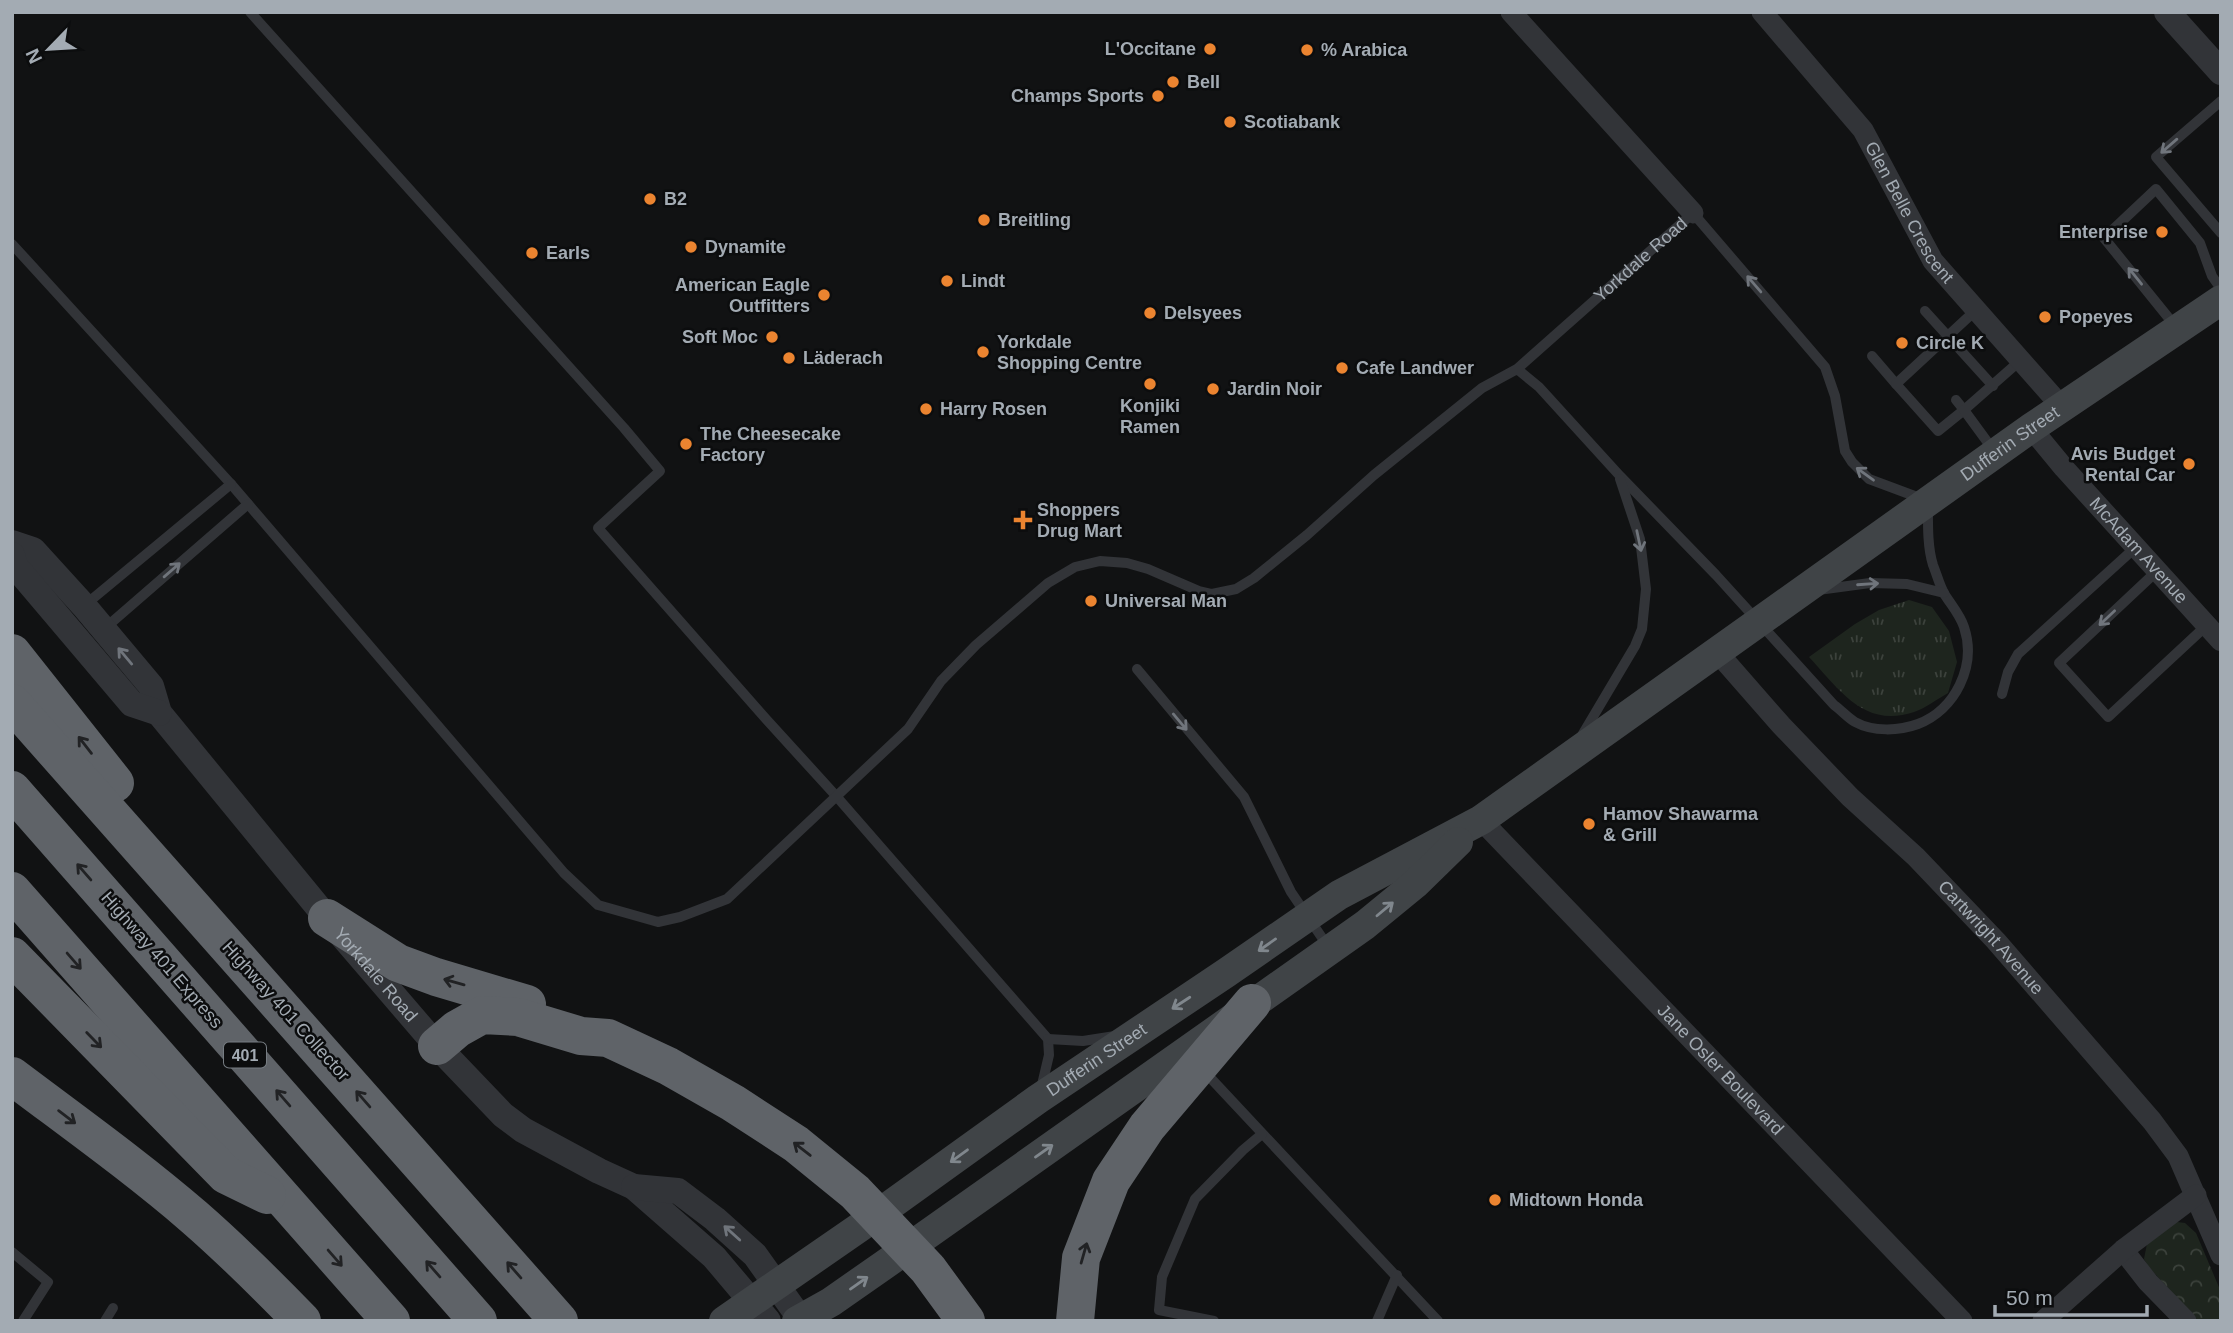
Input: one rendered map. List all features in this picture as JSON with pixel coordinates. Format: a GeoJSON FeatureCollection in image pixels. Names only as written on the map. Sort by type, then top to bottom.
{"type":"FeatureCollection","features":[{"type":"Feature","properties":{"kind":"highway"},"geometry":{"type":"LineString","coordinates":[[12,653],[321,1051]]}},
{"type":"Feature","properties":{"kind":"highway","name":"Highway 401 Collector"},"geometry":{"type":"LineString","coordinates":[[12,703],[559,1321]]}},
{"type":"Feature","properties":{"kind":"highway","name":"Highway 401 Express"},"geometry":{"type":"LineString","coordinates":[[12,790],[478,1321]]}},
{"type":"Feature","properties":{"kind":"highway"},"geometry":{"type":"LineString","coordinates":[[12,891],[391,1321]]}},
{"type":"Feature","properties":{"kind":"highway"},"geometry":{"type":"LineString","coordinates":[[327,918],[398,963],[436,977],[589,1022],[608,1038],[668,1066],[733,1103],[796,1144],[855,1192],[928,1269],[966,1321]]}},
{"type":"Feature","properties":{"kind":"highway"},"geometry":{"type":"LineString","coordinates":[[12,956],[226,1175],[290,1206]]}},
{"type":"Feature","properties":{"kind":"highway"},"geometry":{"type":"LineString","coordinates":[[1075,1321],[1082,1258],[1111,1181],[1147,1127],[1252,1003]]}},
{"type":"Feature","properties":{"kind":"highway"},"geometry":{"type":"LineString","coordinates":[[437,1046],[457,1029],[482,1015],[518,1017],[581,1036],[608,1038]]}},
{"type":"Feature","properties":{"kind":"highway"},"geometry":{"type":"LineString","coordinates":[[12,1076],[193,1216],[261,1278],[302,1321]]}},
{"type":"Feature","properties":{"kind":"main road","name":"Dufferin Street"},"geometry":{"type":"LineString","coordinates":[[724,1321],[760,1311],[777,1284],[1038,1099],[1339,895],[1481,820],[1927,501],[2221,300]]}},
{"type":"Feature","properties":{"kind":"main road","name":"Dufferin Street"},"geometry":{"type":"LineString","coordinates":[[800,1320],[831,1302],[1252,1003],[1331,950],[1415,884],[1481,820]]}},
{"type":"Feature","properties":{"kind":"street","name":"Yorkdale Road"},"geometry":{"type":"LineString","coordinates":[[1511,12],[1693,213]]}},
{"type":"Feature","properties":{"kind":"street","name":"Glen Belle Crescent"},"geometry":{"type":"LineString","coordinates":[[1762,12],[1863,130],[1933,261],[2062,407]]}},
{"type":"Feature","properties":{"kind":"street"},"geometry":{"type":"LineString","coordinates":[[2167,12],[2221,72]]}},
{"type":"Feature","properties":{"kind":"street","name":"McAdam Avenue"},"geometry":{"type":"LineString","coordinates":[[2031,428],[2214,633]]}},
{"type":"Feature","properties":{"kind":"street","name":"Yorkdale Road"},"geometry":{"type":"LineString","coordinates":[[12,543],[33,550],[84,606],[151,686],[159,713],[327,918],[437,1046],[503,1115],[523,1130],[634,1187],[715,1257],[760,1311]]}},
{"type":"Feature","properties":{"kind":"street","name":"Yorkdale Road"},"geometry":{"type":"LineString","coordinates":[[12,555],[15,566],[132,704],[159,713]]}},
{"type":"Feature","properties":{"kind":"street","name":"Cartwright Avenue"},"geometry":{"type":"LineString","coordinates":[[1729,644],[1781,724],[1842,789],[1916,857],[1996,941],[2152,1121],[2178,1156],[2221,1255]]}},
{"type":"Feature","properties":{"kind":"street","name":"Jane Osler Boulevard"},"geometry":{"type":"LineString","coordinates":[[1481,820],[1962,1321]]}},
{"type":"Feature","properties":{"kind":"street","name":"Yorkdale Road"},"geometry":{"type":"LineString","coordinates":[[634,1187],[678,1191],[736,1237],[755,1255],[800,1320]]}},
{"type":"Feature","properties":{"kind":"street"},"geometry":{"type":"LineString","coordinates":[[2043,1321],[2123,1250],[2196,1195]]}},
{"type":"Feature","properties":{"kind":"street"},"geometry":{"type":"LineString","coordinates":[[2123,1250],[2148,1283],[2186,1321]]}},
{"type":"Feature","properties":{"kind":"lane"},"geometry":{"type":"LineString","coordinates":[[250,12],[660,471],[598,528],[1048,1039],[1049,1055],[1038,1099]]}},
{"type":"Feature","properties":{"kind":"lane"},"geometry":{"type":"LineString","coordinates":[[2221,101],[2156,157],[2221,233]]}},
{"type":"Feature","properties":{"kind":"lane"},"geometry":{"type":"LineString","coordinates":[[2178,329],[2104,239],[2156,189],[2200,243],[2212,276],[2221,289]]}},
{"type":"Feature","properties":{"kind":"lane"},"geometry":{"type":"LineString","coordinates":[[1517,369],[1539,387],[1834,705],[1856,722],[1880,729],[1905,728],[1926,721],[1944,709],[1964,676],[1967,656],[1965,629],[1944,593],[1932,562],[1927,501],[1869,479],[1859,472],[1845,452],[1835,396],[1825,367],[1693,213]]}},
{"type":"Feature","properties":{"kind":"lane","name":"Yorkdale Road"},"geometry":{"type":"LineString","coordinates":[[12,244],[231,484],[564,873],[598,905],[658,922],[680,917],[727,899],[908,729],[942,681],[976,645],[1048,583],[1075,566],[1100,561],[1127,563],[1148,569],[1212,594],[1236,589],[1255,578],[1374,475],[1482,388],[1517,369],[1693,213]]}},
{"type":"Feature","properties":{"kind":"lane"},"geometry":{"type":"LineString","coordinates":[[1896,384],[1925,364],[1947,337],[1977,309]]}},
{"type":"Feature","properties":{"kind":"lane"},"geometry":{"type":"LineString","coordinates":[[1924,311],[1993,386]]}},
{"type":"Feature","properties":{"kind":"lane"},"geometry":{"type":"LineString","coordinates":[[1872,356],[1938,431],[2022,359]]}},
{"type":"Feature","properties":{"kind":"lane"},"geometry":{"type":"LineString","coordinates":[[1956,400],[1996,453]]}},
{"type":"Feature","properties":{"kind":"lane"},"geometry":{"type":"LineString","coordinates":[[1569,757],[1635,646],[1642,629],[1646,589],[1640,539],[1620,476]]}},
{"type":"Feature","properties":{"kind":"lane"},"geometry":{"type":"LineString","coordinates":[[64,624],[231,484]]}},
{"type":"Feature","properties":{"kind":"lane"},"geometry":{"type":"LineString","coordinates":[[84,647],[248,504]]}},
{"type":"Feature","properties":{"kind":"lane"},"geometry":{"type":"LineString","coordinates":[[2002,694],[2008,672],[2018,654],[2136,547]]}},
{"type":"Feature","properties":{"kind":"lane"},"geometry":{"type":"LineString","coordinates":[[2157,571],[2059,663],[2108,717],[2214,633]]}},
{"type":"Feature","properties":{"kind":"lane","name":"Dufferin Street"},"geometry":{"type":"LineString","coordinates":[[1789,601],[1870,583],[1907,584],[1944,593]]}},
{"type":"Feature","properties":{"kind":"lane"},"geometry":{"type":"LineString","coordinates":[[1137,669],[1244,797],[1291,892],[1331,950]]}},
{"type":"Feature","properties":{"kind":"lane"},"geometry":{"type":"LineString","coordinates":[[1048,1039],[1083,1041],[1136,1033]]}},
{"type":"Feature","properties":{"kind":"lane"},"geometry":{"type":"LineString","coordinates":[[1199,1066],[1438,1321]]}},
{"type":"Feature","properties":{"kind":"lane"},"geometry":{"type":"LineString","coordinates":[[1214,1321],[1159,1310],[1162,1277],[1195,1199],[1262,1133]]}},
{"type":"Feature","properties":{"kind":"lane"},"geometry":{"type":"LineString","coordinates":[[12,1252],[47,1282],[23,1321]]}},
{"type":"Feature","properties":{"kind":"lane"},"geometry":{"type":"LineString","coordinates":[[1377,1321],[1397,1275]]}},
{"type":"Feature","properties":{"kind":"lane"},"geometry":{"type":"LineString","coordinates":[[105,1321],[113,1308]]}},
{"type":"Feature","properties":{"kind":"green space"},"geometry":{"type":"Polygon","coordinates":[[[1909,600],[1932,607],[1949,631],[1957,662],[1948,693],[1914,712],[1896,716],[1867,711],[1842,693],[1809,657],[1879,610],[1909,600]]]}},
{"type":"Feature","properties":{"kind":"green space"},"geometry":{"type":"Polygon","coordinates":[[[2172,1223],[2185,1223],[2196,1233],[2221,1292],[2221,1321],[2197,1321],[2144,1259],[2147,1244],[2172,1223]]]}},
{"type":"Feature","properties":{"kind":"place","name":"L'Occitane"},"geometry":{"type":"Point","coordinates":[1210,49]}},
{"type":"Feature","properties":{"kind":"place","name":"% Arabica"},"geometry":{"type":"Point","coordinates":[1307,50]}},
{"type":"Feature","properties":{"kind":"place","name":"Bell"},"geometry":{"type":"Point","coordinates":[1173,82]}},
{"type":"Feature","properties":{"kind":"place","name":"Champs Sports"},"geometry":{"type":"Point","coordinates":[1158,96]}},
{"type":"Feature","properties":{"kind":"place","name":"Scotiabank"},"geometry":{"type":"Point","coordinates":[1230,122]}},
{"type":"Feature","properties":{"kind":"place","name":"B2"},"geometry":{"type":"Point","coordinates":[650,199]}},
{"type":"Feature","properties":{"kind":"place","name":"Breitling"},"geometry":{"type":"Point","coordinates":[984,220]}},
{"type":"Feature","properties":{"kind":"place","name":"Enterprise"},"geometry":{"type":"Point","coordinates":[2162,232]}},
{"type":"Feature","properties":{"kind":"place","name":"Dynamite"},"geometry":{"type":"Point","coordinates":[691,247]}},
{"type":"Feature","properties":{"kind":"place","name":"Earls"},"geometry":{"type":"Point","coordinates":[532,253]}},
{"type":"Feature","properties":{"kind":"place","name":"Lindt"},"geometry":{"type":"Point","coordinates":[947,281]}},
{"type":"Feature","properties":{"kind":"place","name":"American Eagle Outfitters"},"geometry":{"type":"Point","coordinates":[824,295]}},
{"type":"Feature","properties":{"kind":"place","name":"Delsyees"},"geometry":{"type":"Point","coordinates":[1150,313]}},
{"type":"Feature","properties":{"kind":"place","name":"Popeyes"},"geometry":{"type":"Point","coordinates":[2045,317]}},
{"type":"Feature","properties":{"kind":"place","name":"Soft Moc"},"geometry":{"type":"Point","coordinates":[772,337]}},
{"type":"Feature","properties":{"kind":"place","name":"Circle K"},"geometry":{"type":"Point","coordinates":[1902,343]}},
{"type":"Feature","properties":{"kind":"place","name":"Yorkdale Shopping Centre"},"geometry":{"type":"Point","coordinates":[983,352]}},
{"type":"Feature","properties":{"kind":"place","name":"Läderach"},"geometry":{"type":"Point","coordinates":[789,358]}},
{"type":"Feature","properties":{"kind":"place","name":"Cafe Landwer"},"geometry":{"type":"Point","coordinates":[1342,368]}},
{"type":"Feature","properties":{"kind":"place","name":"Konjiki Ramen"},"geometry":{"type":"Point","coordinates":[1150,384]}},
{"type":"Feature","properties":{"kind":"place","name":"Jardin Noir"},"geometry":{"type":"Point","coordinates":[1213,389]}},
{"type":"Feature","properties":{"kind":"place","name":"Harry Rosen"},"geometry":{"type":"Point","coordinates":[926,409]}},
{"type":"Feature","properties":{"kind":"place","name":"The Cheesecake Factory"},"geometry":{"type":"Point","coordinates":[686,444]}},
{"type":"Feature","properties":{"kind":"place","name":"Avis Budget Rental Car"},"geometry":{"type":"Point","coordinates":[2189,464]}},
{"type":"Feature","properties":{"kind":"place","name":"Shoppers Drug Mart"},"geometry":{"type":"Point","coordinates":[1023,520]}},
{"type":"Feature","properties":{"kind":"place","name":"Universal Man"},"geometry":{"type":"Point","coordinates":[1091,601]}},
{"type":"Feature","properties":{"kind":"place","name":"Hamov Shawarma & Grill"},"geometry":{"type":"Point","coordinates":[1589,824]}},
{"type":"Feature","properties":{"kind":"place","name":"Midtown Honda"},"geometry":{"type":"Point","coordinates":[1495,1200]}}]}
